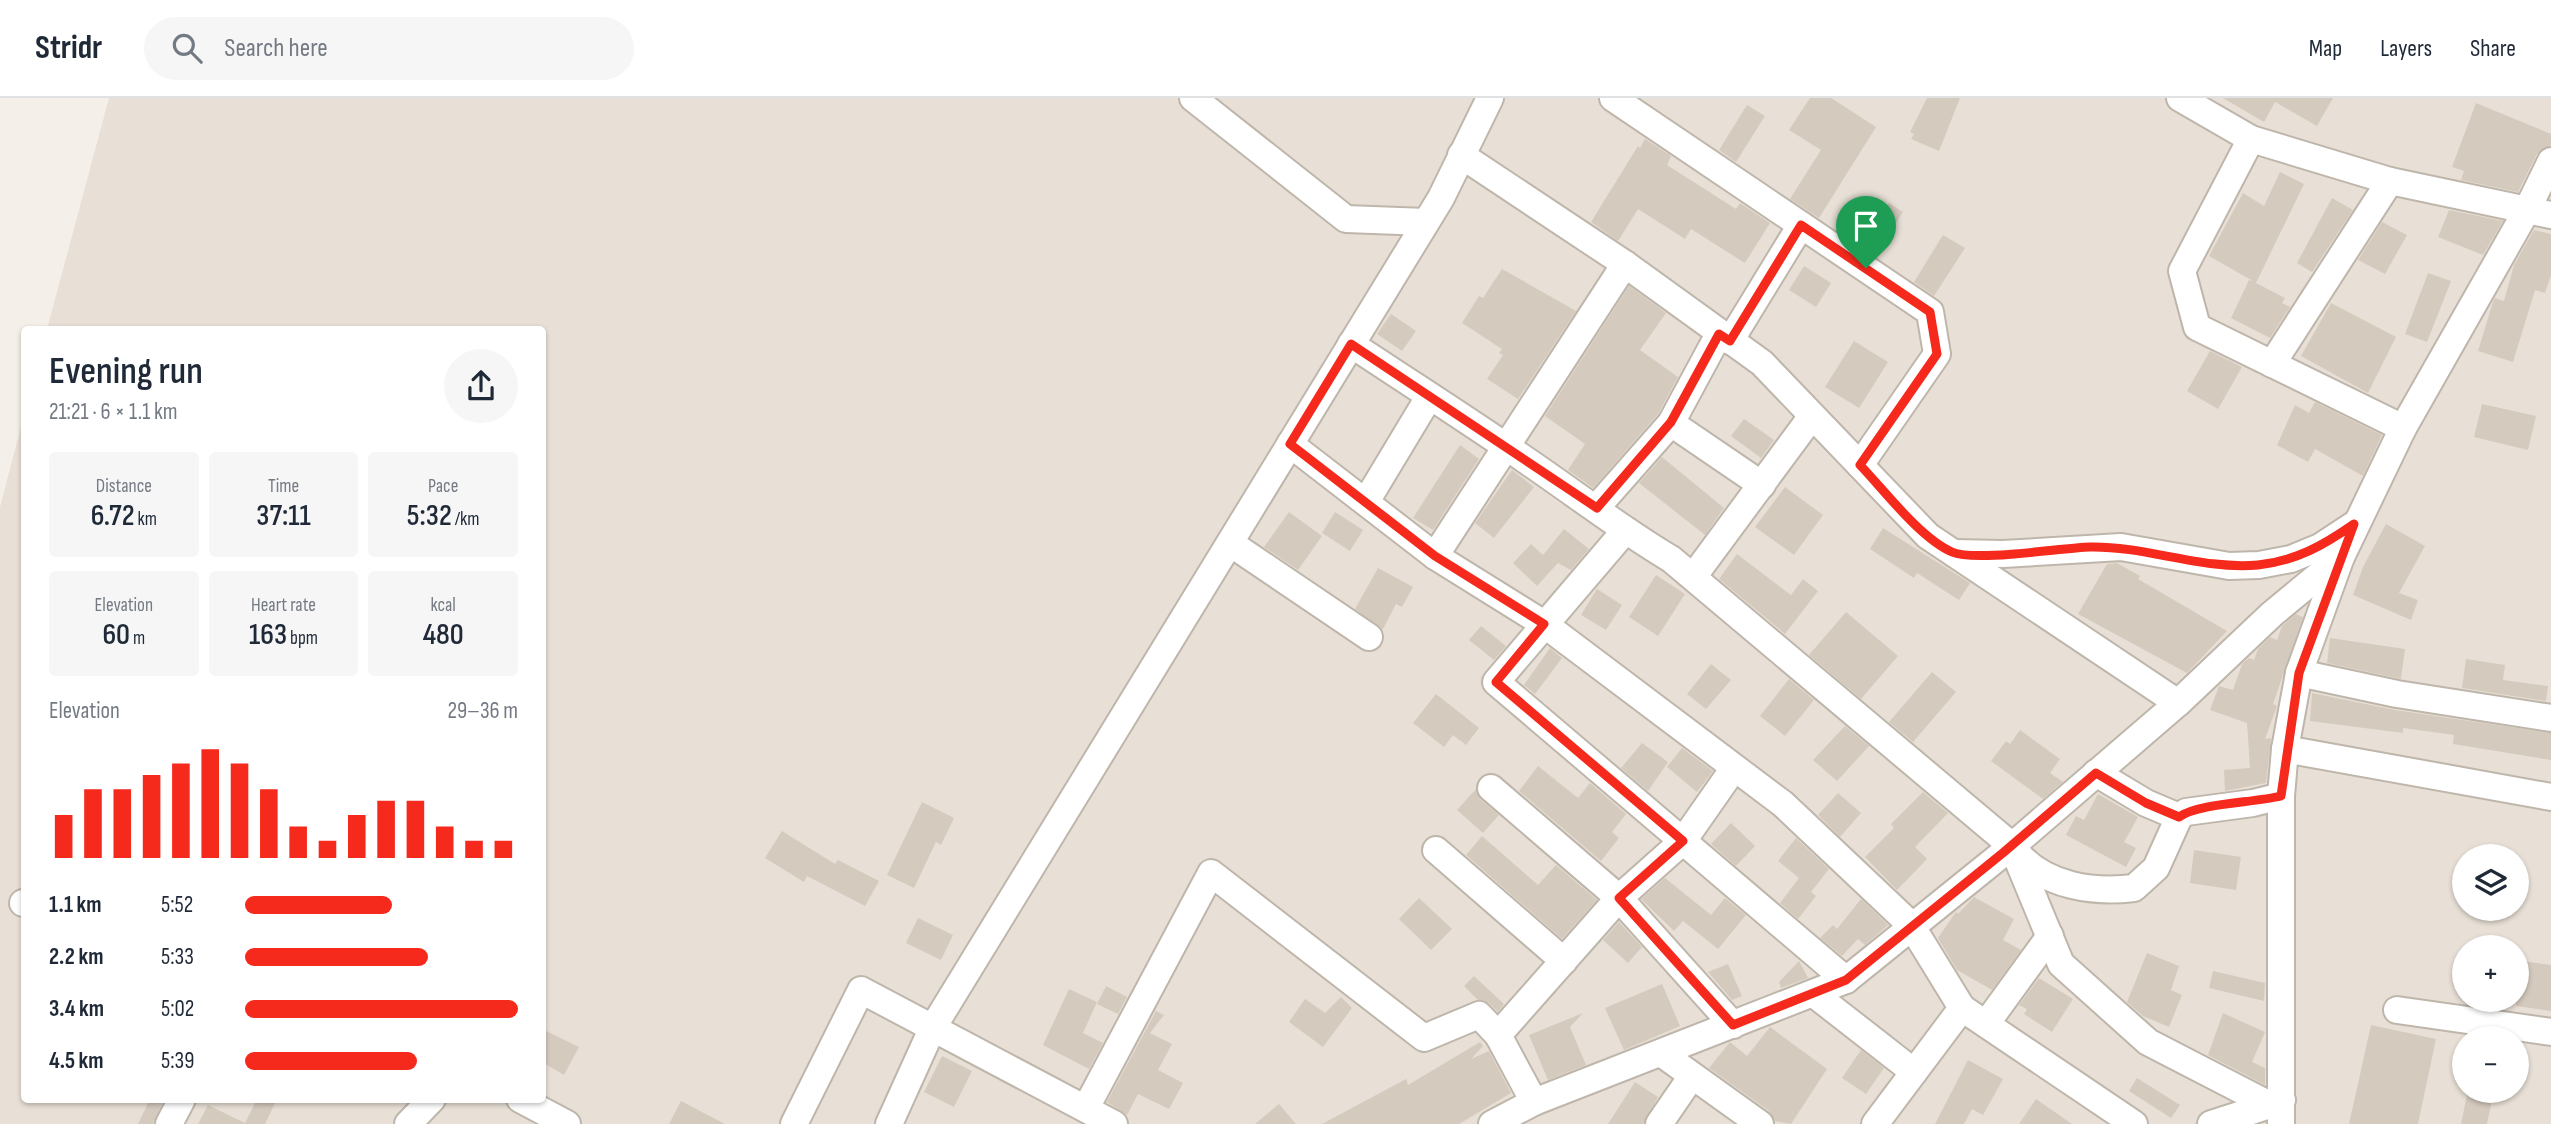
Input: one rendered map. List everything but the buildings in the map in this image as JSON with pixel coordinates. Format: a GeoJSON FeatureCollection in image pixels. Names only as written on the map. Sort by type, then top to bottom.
{"type":"FeatureCollection","features":[{"type":"Feature","properties":{"kind":"street"},"geometry":{"type":"LineString","coordinates":[[1193,98],[1346,219],[1426,222]]}},
{"type":"Feature","properties":{"kind":"street"},"geometry":{"type":"LineString","coordinates":[[889,1124],[903,1087],[932,1029],[1426,222],[1490,98]]}},
{"type":"Feature","properties":{"kind":"street"},"geometry":{"type":"LineString","coordinates":[[2180,98],[2250,139],[2390,181],[2539,212]]}},
{"type":"Feature","properties":{"kind":"street"},"geometry":{"type":"LineString","coordinates":[[1618,99],[1930,312],[1937,354],[1860,465]]}},
{"type":"Feature","properties":{"kind":"street"},"geometry":{"type":"LineString","coordinates":[[2250,139],[2182,271],[2197,327],[2403,428]]}},
{"type":"Feature","properties":{"kind":"street"},"geometry":{"type":"LineString","coordinates":[[1461,155],[1625,264],[1762,363],[1928,536],[2178,703]]}},
{"type":"Feature","properties":{"kind":"street"},"geometry":{"type":"LineString","coordinates":[[2277,1110],[2281,796],[2299,673],[2354,524],[2403,428],[2539,212],[2551,161]]}},
{"type":"Feature","properties":{"kind":"street"},"geometry":{"type":"LineString","coordinates":[[2272,364],[2390,181]]}},
{"type":"Feature","properties":{"kind":"street"},"geometry":{"type":"LineString","coordinates":[[1597,508],[1671,422],[1801,225]]}},
{"type":"Feature","properties":{"kind":"street"},"geometry":{"type":"LineString","coordinates":[[1435,556],[1625,264]]}},
{"type":"Feature","properties":{"kind":"street"},"geometry":{"type":"LineString","coordinates":[[1351,344],[1508,447],[1597,508],[1624,531],[1671,559],[2012,846],[2033,870],[2080,888],[2134,888],[2156,868],[2179,817]]}},
{"type":"Feature","properties":{"kind":"street"},"geometry":{"type":"LineString","coordinates":[[1367,500],[1429,397]]}},
{"type":"Feature","properties":{"kind":"street"},"geometry":{"type":"LineString","coordinates":[[1693,578],[1812,416]]}},
{"type":"Feature","properties":{"kind":"street"},"geometry":{"type":"LineString","coordinates":[[1671,422],[1762,485]]}},
{"type":"Feature","properties":{"kind":"street"},"geometry":{"type":"LineString","coordinates":[[1290,444],[1367,500],[1435,556],[1544,624],[1783,804],[1911,925],[1962,1008],[2134,1124]]}},
{"type":"Feature","properties":{"kind":"street"},"geometry":{"type":"LineString","coordinates":[[1954,553],[2003,554],[2121,547],[2229,566],[2259,565],[2291,559],[2320,547],[2354,524]]}},
{"type":"Feature","properties":{"kind":"street"},"geometry":{"type":"LineString","coordinates":[[1624,531],[1496,682],[1846,980]]}},
{"type":"Feature","properties":{"kind":"street"},"geometry":{"type":"LineString","coordinates":[[1230,543],[1369,637]]}},
{"type":"Feature","properties":{"kind":"street"},"geometry":{"type":"LineString","coordinates":[[1492,1124],[1534,1102],[1846,980],[2012,846],[2178,703],[2272,614],[2341,557]]}},
{"type":"Feature","properties":{"kind":"street"},"geometry":{"type":"LineString","coordinates":[[2299,673],[2397,694],[2551,718]]}},
{"type":"Feature","properties":{"kind":"street"},"geometry":{"type":"LineString","coordinates":[[2286,749],[2551,797]]}},
{"type":"Feature","properties":{"kind":"street"},"geometry":{"type":"LineString","coordinates":[[1498,1035],[1619,898],[1683,841],[1734,768]]}},
{"type":"Feature","properties":{"kind":"street"},"geometry":{"type":"LineString","coordinates":[[2096,773],[2146,803],[2179,817],[2206,808],[2253,803],[2281,796]]}},
{"type":"Feature","properties":{"kind":"street"},"geometry":{"type":"LineString","coordinates":[[1491,788],[1619,898],[1733,1025]]}},
{"type":"Feature","properties":{"kind":"street"},"geometry":{"type":"LineString","coordinates":[[2012,846],[2061,964],[2148,1042],[2277,1110]]}},
{"type":"Feature","properties":{"kind":"street"},"geometry":{"type":"LineString","coordinates":[[1436,850],[1564,961]]}},
{"type":"Feature","properties":{"kind":"street"},"geometry":{"type":"LineString","coordinates":[[1086,1108],[1211,873],[1424,1038],[1479,1015],[1498,1035],[1534,1102]]}},
{"type":"Feature","properties":{"kind":"street"},"geometry":{"type":"LineString","coordinates":[[1986,1024],[2050,936]]}},
{"type":"Feature","properties":{"kind":"street"},"geometry":{"type":"LineString","coordinates":[[794,1124],[861,990],[1115,1124]]}},
{"type":"Feature","properties":{"kind":"street"},"geometry":{"type":"LineString","coordinates":[[1814,994],[1914,1072]]}},
{"type":"Feature","properties":{"kind":"street"},"geometry":{"type":"LineString","coordinates":[[1875,1124],[1962,1008]]}},
{"type":"Feature","properties":{"kind":"street"},"geometry":{"type":"LineString","coordinates":[[2397,1010],[2551,1032]]}},
{"type":"Feature","properties":{"kind":"street"},"geometry":{"type":"LineString","coordinates":[[1661,1053],[1760,1124]]}},
{"type":"Feature","properties":{"kind":"street"},"geometry":{"type":"LineString","coordinates":[[1659,1124],[1692,1076]]}},
{"type":"Feature","properties":{"kind":"street"},"geometry":{"type":"LineString","coordinates":[[169,1124],[180,1103]]}},
{"type":"Feature","properties":{"kind":"street"},"geometry":{"type":"LineString","coordinates":[[408,1124],[428,1103]]}},
{"type":"Feature","properties":{"kind":"street"},"geometry":{"type":"LineString","coordinates":[[528,1103],[568,1124]]}},
{"type":"Feature","properties":{"kind":"street"},"geometry":{"type":"LineString","coordinates":[[2211,1124],[2277,1110]]}},
{"type":"Feature","properties":{"kind":"shaded area"},"geometry":{"type":"Polygon","coordinates":[[[109,98],[2551,98],[2551,1124],[0,1124],[0,507],[21,426],[21,1103],[546,1103],[546,326],[48,326],[109,98]]]}},
{"type":"Feature","properties":{"kind":"route"},"geometry":{"type":"LineString","coordinates":[[1801,225],[1866,268],[1930,312],[1937,354],[1860,465],[1928,536],[1954,553],[2003,554],[2121,547],[2229,566],[2259,565],[2291,559],[2320,547],[2354,524],[2299,673],[2281,796],[2253,803],[2186,812],[2179,817],[2146,803],[2122,786],[2096,773],[2004,852],[1846,980],[1733,1025],[1619,898],[1683,841],[1496,682],[1544,624],[1435,556],[1367,500],[1290,444],[1351,344],[1597,508],[1671,422],[1719,334],[1730,341],[1801,225]]}}]}
